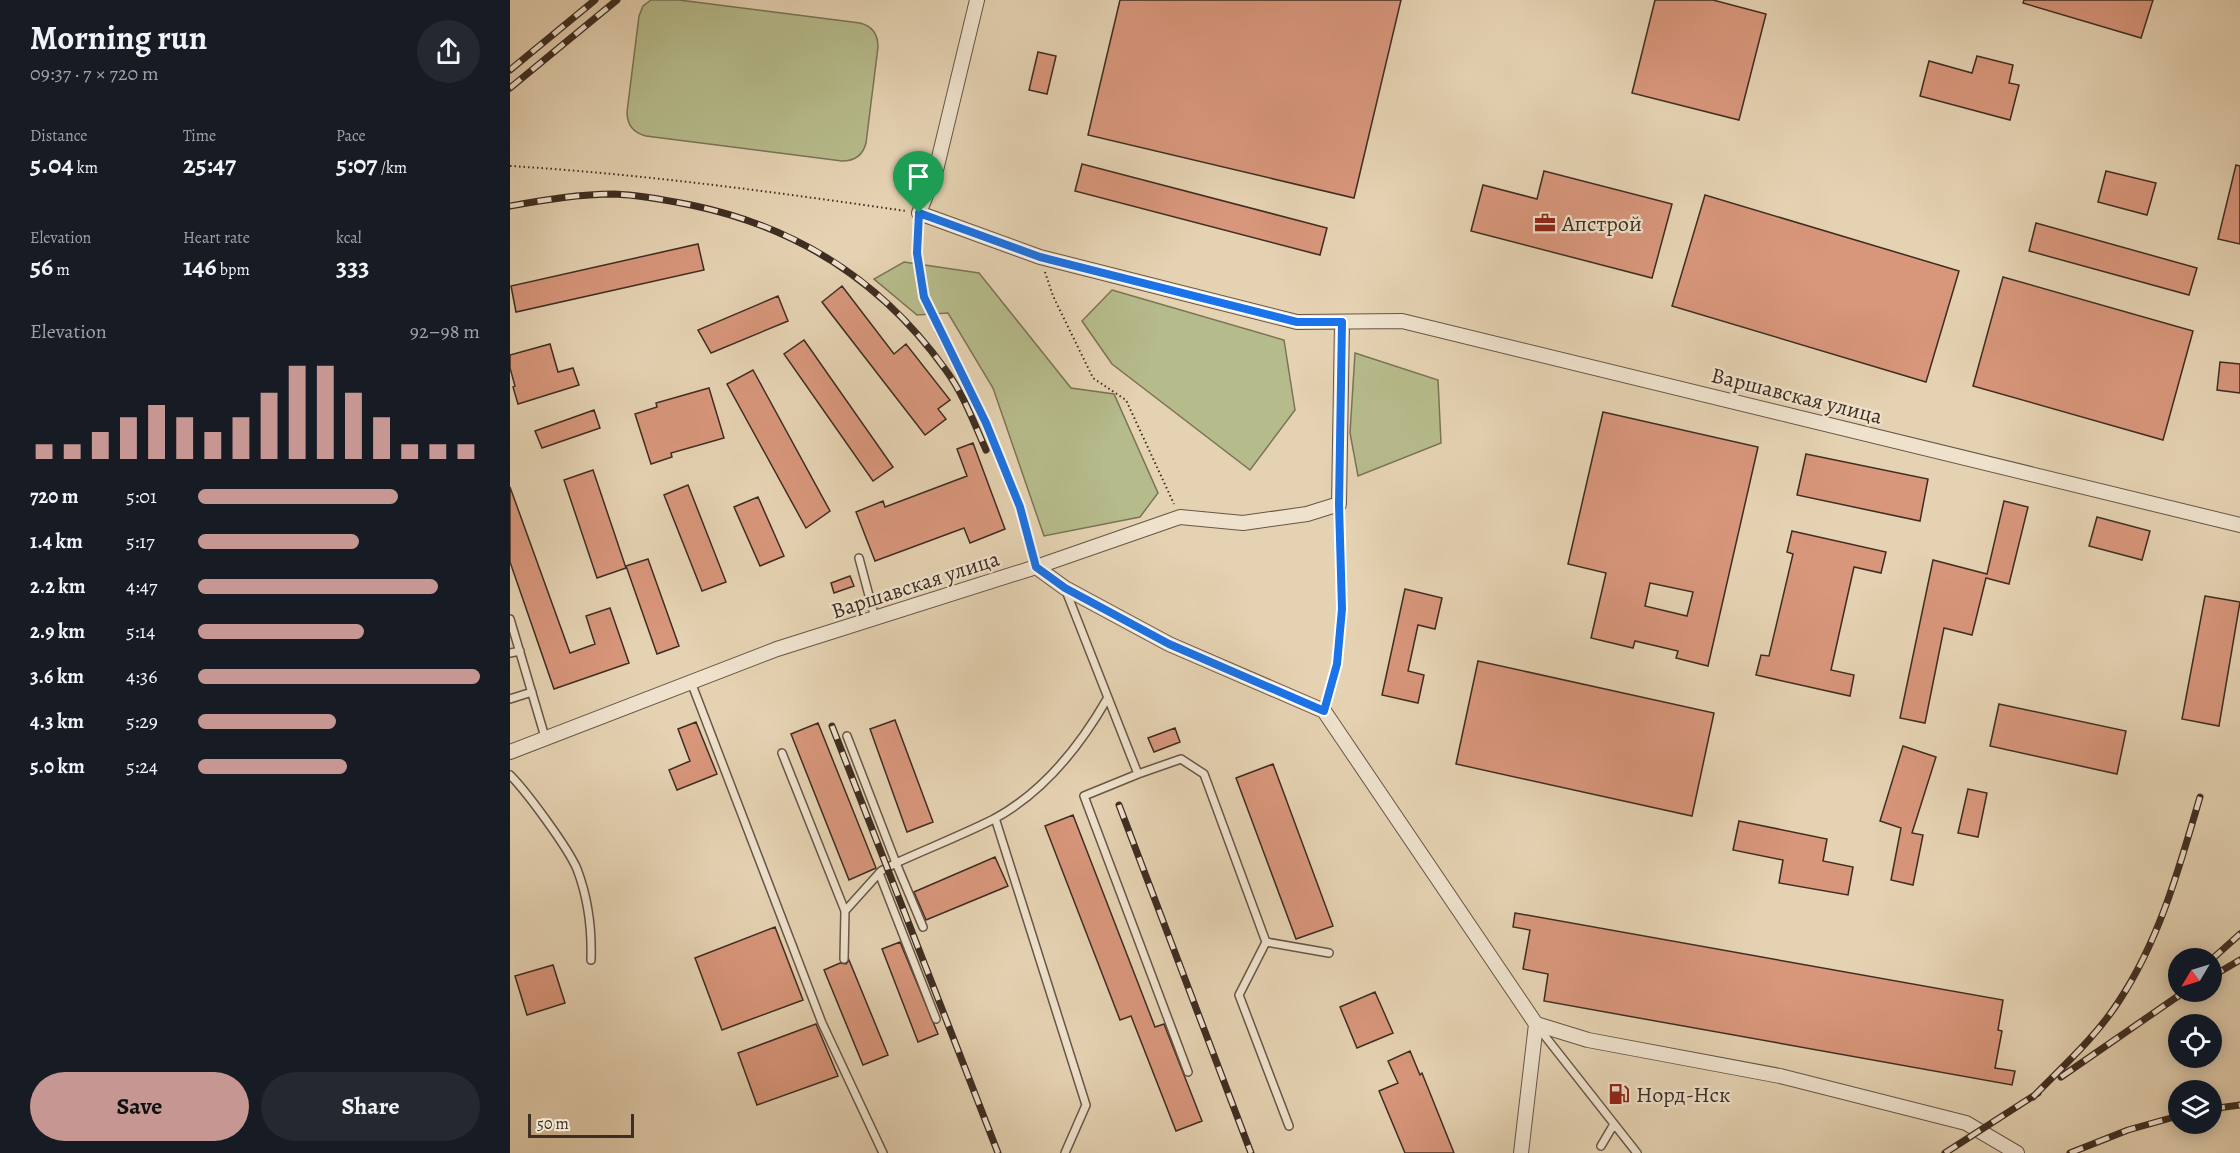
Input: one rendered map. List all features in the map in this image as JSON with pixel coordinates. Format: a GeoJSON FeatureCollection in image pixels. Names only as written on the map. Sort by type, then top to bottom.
{"type":"FeatureCollection","features":[{"type":"Feature","properties":{"kind":"street"},"geometry":{"type":"LineString","coordinates":[[919,213],[936,170],[978,0]]}},
{"type":"Feature","properties":{"kind":"street","name":"Варшавская улица"},"geometry":{"type":"LineString","coordinates":[[919,213],[1040,257],[1297,322],[1402,321],[2240,525]]}},
{"type":"Feature","properties":{"kind":"street"},"geometry":{"type":"LineString","coordinates":[[1339,504],[1342,322]]}},
{"type":"Feature","properties":{"kind":"street","name":"Варшавская улица"},"geometry":{"type":"LineString","coordinates":[[510,752],[777,650],[1036,567],[1180,517],[1244,523],[1307,514],[1339,504]]}},
{"type":"Feature","properties":{"kind":"street"},"geometry":{"type":"LineString","coordinates":[[1036,567],[1065,588],[1169,644],[1324,711],[1536,1024],[1588,1040],[1780,1076],[1966,1123],[2017,1153]]}},
{"type":"Feature","properties":{"kind":"street"},"geometry":{"type":"LineString","coordinates":[[1521,1153],[1536,1024]]}},
{"type":"Feature","properties":{"kind":"lane"},"geometry":{"type":"LineString","coordinates":[[939,330],[986,423],[1020,507],[1036,567]]}},
{"type":"Feature","properties":{"kind":"lane"},"geometry":{"type":"LineString","coordinates":[[859,558],[875,618]]}},
{"type":"Feature","properties":{"kind":"lane"},"geometry":{"type":"LineString","coordinates":[[1065,588],[1138,774]]}},
{"type":"Feature","properties":{"kind":"lane"},"geometry":{"type":"LineString","coordinates":[[510,619],[545,737]]}},
{"type":"Feature","properties":{"kind":"lane"},"geometry":{"type":"LineString","coordinates":[[510,654],[520,651]]}},
{"type":"Feature","properties":{"kind":"lane"},"geometry":{"type":"LineString","coordinates":[[691,682],[822,1023],[883,1153]]}},
{"type":"Feature","properties":{"kind":"lane"},"geometry":{"type":"LineString","coordinates":[[510,699],[532,692]]}},
{"type":"Feature","properties":{"kind":"lane"},"geometry":{"type":"LineString","coordinates":[[845,911],[879,873],[995,818],[1043,783],[1084,738],[1107,699]]}},
{"type":"Feature","properties":{"kind":"lane"},"geometry":{"type":"LineString","coordinates":[[847,736],[922,927]]}},
{"type":"Feature","properties":{"kind":"lane"},"geometry":{"type":"LineString","coordinates":[[782,753],[845,911],[844,959]]}},
{"type":"Feature","properties":{"kind":"lane"},"geometry":{"type":"LineString","coordinates":[[1188,1072],[1084,796],[1180,759],[1204,774],[1266,942],[1239,995],[1289,1126]]}},
{"type":"Feature","properties":{"kind":"lane"},"geometry":{"type":"LineString","coordinates":[[510,775],[523,788],[576,868],[592,929],[591,960]]}},
{"type":"Feature","properties":{"kind":"lane"},"geometry":{"type":"LineString","coordinates":[[995,818],[1086,1105],[1065,1153]]}},
{"type":"Feature","properties":{"kind":"lane"},"geometry":{"type":"LineString","coordinates":[[879,873],[936,1019]]}},
{"type":"Feature","properties":{"kind":"lane"},"geometry":{"type":"LineString","coordinates":[[1266,942],[1329,953]]}},
{"type":"Feature","properties":{"kind":"lane"},"geometry":{"type":"LineString","coordinates":[[1536,1024],[1637,1153]]}},
{"type":"Feature","properties":{"kind":"lane"},"geometry":{"type":"LineString","coordinates":[[1601,1146],[1614,1124]]}},
{"type":"Feature","properties":{"kind":"path"},"geometry":{"type":"LineString","coordinates":[[510,166],[592,171],[738,186],[919,213],[917,253],[922,286],[939,330]]}},
{"type":"Feature","properties":{"kind":"path"},"geometry":{"type":"LineString","coordinates":[[1040,257],[1053,296],[1093,378],[1126,400],[1180,517]]}},
{"type":"Feature","properties":{"kind":"path"},"geometry":{"type":"LineString","coordinates":[[1324,711],[1337,664],[1342,609],[1339,504]]}},
{"type":"Feature","properties":{"kind":"green space"},"geometry":{"type":"Polygon","coordinates":[[[651,0],[679,0],[860,23],[868,26],[874,31],[878,47],[866,143],[863,151],[851,160],[842,161],[646,136],[635,131],[628,121],[627,112],[639,16],[643,6],[651,0]]]}},
{"type":"Feature","properties":{"kind":"green space"},"geometry":{"type":"Polygon","coordinates":[[[904,262],[979,273],[1071,388],[1114,394],[1158,493],[1140,517],[1044,536],[993,388],[948,313],[917,315],[874,279],[904,262]]]}},
{"type":"Feature","properties":{"kind":"green space"},"geometry":{"type":"Polygon","coordinates":[[[1112,290],[1284,340],[1295,410],[1250,470],[1112,364],[1082,321],[1112,290]]]}},
{"type":"Feature","properties":{"kind":"green space"},"geometry":{"type":"Polygon","coordinates":[[[1355,353],[1438,380],[1441,443],[1358,476],[1350,433],[1355,353]]]}},
{"type":"Feature","properties":{"kind":"building"},"geometry":{"type":"Polygon","coordinates":[[[1120,0],[1401,0],[1354,198],[1088,135],[1120,0]]]}},
{"type":"Feature","properties":{"kind":"building"},"geometry":{"type":"Polygon","coordinates":[[[1655,0],[1713,0],[1766,14],[1739,120],[1632,93],[1655,0]]]}},
{"type":"Feature","properties":{"kind":"building"},"geometry":{"type":"Polygon","coordinates":[[[2024,0],[2153,0],[2141,38],[2023,3],[2024,0]]]}},
{"type":"Feature","properties":{"kind":"building"},"geometry":{"type":"Polygon","coordinates":[[[1038,52],[1056,56],[1047,94],[1029,90],[1038,52]]]}},
{"type":"Feature","properties":{"kind":"building"},"geometry":{"type":"Polygon","coordinates":[[[1977,56],[2013,65],[2009,83],[2019,85],[2010,120],[1920,96],[1929,61],[1972,73],[1977,56]]]}},
{"type":"Feature","properties":{"kind":"building"},"geometry":{"type":"Polygon","coordinates":[[[1082,164],[1327,228],[1320,255],[1075,191],[1082,164]]]}},
{"type":"Feature","properties":{"kind":"building"},"geometry":{"type":"Polygon","coordinates":[[[2236,165],[2240,166],[2240,244],[2218,239],[2236,165]]]}},
{"type":"Feature","properties":{"kind":"building"},"geometry":{"type":"Polygon","coordinates":[[[1544,171],[1672,204],[1652,278],[1471,231],[1483,185],[1537,199],[1544,171]]]}},
{"type":"Feature","properties":{"kind":"building"},"geometry":{"type":"Polygon","coordinates":[[[2106,171],[2156,183],[2147,215],[2098,202],[2106,171]]]}},
{"type":"Feature","properties":{"kind":"building"},"geometry":{"type":"Polygon","coordinates":[[[1705,195],[1959,271],[1926,382],[1672,306],[1705,195]]]}},
{"type":"Feature","properties":{"kind":"building"},"geometry":{"type":"Polygon","coordinates":[[[2036,223],[2197,268],[2189,295],[2029,251],[2036,223]]]}},
{"type":"Feature","properties":{"kind":"building"},"geometry":{"type":"Polygon","coordinates":[[[698,244],[704,270],[516,312],[511,286],[698,244]]]}},
{"type":"Feature","properties":{"kind":"building"},"geometry":{"type":"Polygon","coordinates":[[[2003,277],[2193,331],[2163,440],[1973,386],[2003,277]]]}},
{"type":"Feature","properties":{"kind":"building"},"geometry":{"type":"Polygon","coordinates":[[[842,286],[894,354],[906,344],[950,400],[938,409],[946,419],[925,435],[822,302],[842,286]]]}},
{"type":"Feature","properties":{"kind":"building"},"geometry":{"type":"Polygon","coordinates":[[[778,296],[788,321],[711,353],[698,330],[778,296]]]}},
{"type":"Feature","properties":{"kind":"building"},"geometry":{"type":"Polygon","coordinates":[[[804,340],[893,467],[873,481],[784,354],[804,340]]]}},
{"type":"Feature","properties":{"kind":"building"},"geometry":{"type":"Polygon","coordinates":[[[550,344],[558,372],[573,368],[579,385],[518,404],[513,387],[515,386],[510,368],[510,355],[550,344]]]}},
{"type":"Feature","properties":{"kind":"building"},"geometry":{"type":"Polygon","coordinates":[[[2220,362],[2240,364],[2240,393],[2217,390],[2220,362]]]}},
{"type":"Feature","properties":{"kind":"building"},"geometry":{"type":"Polygon","coordinates":[[[753,370],[830,511],[806,528],[727,384],[753,370]]]}},
{"type":"Feature","properties":{"kind":"building"},"geometry":{"type":"Polygon","coordinates":[[[709,388],[724,438],[671,453],[672,457],[651,464],[635,414],[657,407],[656,403],[709,388]]]}},
{"type":"Feature","properties":{"kind":"building"},"geometry":{"type":"Polygon","coordinates":[[[594,410],[600,428],[542,448],[535,431],[594,410]]]}},
{"type":"Feature","properties":{"kind":"building"},"geometry":{"type":"Polygon","coordinates":[[[1603,412],[1758,447],[1708,666],[1676,658],[1678,651],[1635,641],[1633,648],[1591,638],[1606,573],[1568,564],[1603,412]],[[1650,583],[1645,606],[1687,616],[1693,592],[1650,583]]]}},
{"type":"Feature","properties":{"kind":"building"},"geometry":{"type":"Polygon","coordinates":[[[973,443],[1005,529],[970,543],[964,528],[875,561],[856,512],[883,501],[885,507],[967,476],[957,449],[973,443]]]}},
{"type":"Feature","properties":{"kind":"building"},"geometry":{"type":"Polygon","coordinates":[[[1806,454],[1928,479],[1920,521],[1797,495],[1806,454]]]}},
{"type":"Feature","properties":{"kind":"building"},"geometry":{"type":"Polygon","coordinates":[[[593,470],[626,568],[597,578],[564,480],[593,470]]]}},
{"type":"Feature","properties":{"kind":"building"},"geometry":{"type":"Polygon","coordinates":[[[688,485],[726,582],[702,591],[664,495],[688,485]]]}},
{"type":"Feature","properties":{"kind":"building"},"geometry":{"type":"Polygon","coordinates":[[[510,487],[570,653],[595,644],[586,616],[610,608],[629,663],[554,689],[510,562],[510,487]]]}},
{"type":"Feature","properties":{"kind":"building"},"geometry":{"type":"Polygon","coordinates":[[[758,497],[784,556],[760,566],[734,507],[758,497]]]}},
{"type":"Feature","properties":{"kind":"building"},"geometry":{"type":"Polygon","coordinates":[[[2004,501],[2028,507],[2009,584],[1986,578],[1972,635],[1944,628],[1925,723],[1900,718],[1933,560],[1987,574],[2004,501]]]}},
{"type":"Feature","properties":{"kind":"building"},"geometry":{"type":"Polygon","coordinates":[[[2097,517],[2150,531],[2142,560],[2089,546],[2097,517]]]}},
{"type":"Feature","properties":{"kind":"building"},"geometry":{"type":"Polygon","coordinates":[[[1792,531],[1886,552],[1881,573],[1854,567],[1831,670],[1854,675],[1850,696],[1756,675],[1761,655],[1769,656],[1793,554],[1787,552],[1792,531]]]}},
{"type":"Feature","properties":{"kind":"building"},"geometry":{"type":"Polygon","coordinates":[[[648,559],[679,646],[657,654],[626,566],[648,559]]]}},
{"type":"Feature","properties":{"kind":"building"},"geometry":{"type":"Polygon","coordinates":[[[850,576],[854,586],[834,593],[831,583],[850,576]]]}},
{"type":"Feature","properties":{"kind":"building"},"geometry":{"type":"Polygon","coordinates":[[[1405,589],[1442,598],[1435,629],[1418,625],[1408,671],[1424,675],[1418,703],[1382,695],[1405,589]]]}},
{"type":"Feature","properties":{"kind":"building"},"geometry":{"type":"Polygon","coordinates":[[[2205,596],[2240,602],[2219,726],[2182,719],[2205,596]]]}},
{"type":"Feature","properties":{"kind":"building"},"geometry":{"type":"Polygon","coordinates":[[[1478,661],[1714,713],[1692,816],[1456,764],[1478,661]]]}},
{"type":"Feature","properties":{"kind":"building"},"geometry":{"type":"Polygon","coordinates":[[[1999,704],[2126,731],[2117,774],[1990,746],[1999,704]]]}},
{"type":"Feature","properties":{"kind":"building"},"geometry":{"type":"Polygon","coordinates":[[[895,720],[933,822],[907,832],[870,729],[895,720]]]}},
{"type":"Feature","properties":{"kind":"building"},"geometry":{"type":"Polygon","coordinates":[[[696,722],[717,774],[677,790],[669,770],[690,761],[678,729],[696,722]]]}},
{"type":"Feature","properties":{"kind":"building"},"geometry":{"type":"Polygon","coordinates":[[[818,723],[876,868],[849,880],[791,734],[818,723]]]}},
{"type":"Feature","properties":{"kind":"building"},"geometry":{"type":"Polygon","coordinates":[[[1175,728],[1180,742],[1154,752],[1148,738],[1175,728]]]}},
{"type":"Feature","properties":{"kind":"building"},"geometry":{"type":"Polygon","coordinates":[[[1903,746],[1936,757],[1912,833],[1923,835],[1913,885],[1891,880],[1901,828],[1880,821],[1903,746]]]}},
{"type":"Feature","properties":{"kind":"building"},"geometry":{"type":"Polygon","coordinates":[[[1273,764],[1333,926],[1296,939],[1236,778],[1273,764]]]}},
{"type":"Feature","properties":{"kind":"building"},"geometry":{"type":"Polygon","coordinates":[[[1968,789],[1987,793],[1978,837],[1958,833],[1968,789]]]}},
{"type":"Feature","properties":{"kind":"building"},"geometry":{"type":"Polygon","coordinates":[[[1073,815],[1155,1027],[1164,1024],[1202,1121],[1176,1131],[1131,1016],[1120,1020],[1045,826],[1073,815]]]}},
{"type":"Feature","properties":{"kind":"building"},"geometry":{"type":"Polygon","coordinates":[[[1739,821],[1827,839],[1823,861],[1853,867],[1848,895],[1779,883],[1783,860],[1733,850],[1739,821]]]}},
{"type":"Feature","properties":{"kind":"building"},"geometry":{"type":"Polygon","coordinates":[[[995,857],[1008,886],[926,920],[914,892],[995,857]]]}},
{"type":"Feature","properties":{"kind":"building"},"geometry":{"type":"Polygon","coordinates":[[[1515,913],[2003,1000],[1998,1030],[2002,1031],[1995,1068],[2015,1071],[2012,1085],[1544,1001],[1548,974],[1523,969],[1530,930],[1513,927],[1515,913]]]}},
{"type":"Feature","properties":{"kind":"building"},"geometry":{"type":"Polygon","coordinates":[[[775,927],[803,1000],[722,1030],[695,958],[775,927]]]}},
{"type":"Feature","properties":{"kind":"building"},"geometry":{"type":"Polygon","coordinates":[[[900,942],[938,1034],[918,1042],[882,949],[900,942]]]}},
{"type":"Feature","properties":{"kind":"building"},"geometry":{"type":"Polygon","coordinates":[[[849,960],[888,1055],[863,1065],[824,970],[840,963],[846,964],[849,960]]]}},
{"type":"Feature","properties":{"kind":"building"},"geometry":{"type":"Polygon","coordinates":[[[553,965],[565,1003],[527,1015],[515,976],[553,965]]]}},
{"type":"Feature","properties":{"kind":"building"},"geometry":{"type":"Polygon","coordinates":[[[1375,992],[1393,1033],[1357,1048],[1340,1007],[1375,992]]]}},
{"type":"Feature","properties":{"kind":"building"},"geometry":{"type":"Polygon","coordinates":[[[816,1024],[838,1076],[757,1105],[738,1053],[816,1024]]]}},
{"type":"Feature","properties":{"kind":"building"},"geometry":{"type":"Polygon","coordinates":[[[1410,1051],[1420,1075],[1422,1073],[1454,1153],[1405,1153],[1379,1091],[1398,1083],[1388,1061],[1410,1051]]]}},
{"type":"Feature","properties":{"kind":"railway"},"geometry":{"type":"LineString","coordinates":[[510,70],[595,0]]}},
{"type":"Feature","properties":{"kind":"railway"},"geometry":{"type":"LineString","coordinates":[[510,88],[617,0]]}},
{"type":"Feature","properties":{"kind":"railway"},"geometry":{"type":"LineString","coordinates":[[510,206],[588,195],[614,194],[643,197],[691,205],[730,215],[766,227],[801,243],[834,262],[864,284],[920,337],[957,388],[986,450]]}},
{"type":"Feature","properties":{"kind":"railway"},"geometry":{"type":"LineString","coordinates":[[832,726],[998,1153]]}},
{"type":"Feature","properties":{"kind":"railway"},"geometry":{"type":"LineString","coordinates":[[2033,1097],[2100,1027],[2133,977],[2146,953],[2167,902],[2200,797]]}},
{"type":"Feature","properties":{"kind":"railway"},"geometry":{"type":"LineString","coordinates":[[1119,805],[1251,1153]]}},
{"type":"Feature","properties":{"kind":"railway"},"geometry":{"type":"LineString","coordinates":[[2222,950],[2240,934]]}},
{"type":"Feature","properties":{"kind":"railway"},"geometry":{"type":"LineString","coordinates":[[2222,971],[2240,960]]}},
{"type":"Feature","properties":{"kind":"railway"},"geometry":{"type":"LineString","coordinates":[[2061,1077],[2170,1002]]}},
{"type":"Feature","properties":{"kind":"railway"},"geometry":{"type":"LineString","coordinates":[[1945,1153],[2038,1093]]}},
{"type":"Feature","properties":{"kind":"railway"},"geometry":{"type":"LineString","coordinates":[[2222,1107],[2240,1105]]}},
{"type":"Feature","properties":{"kind":"railway"},"geometry":{"type":"LineString","coordinates":[[2070,1153],[2128,1130],[2168,1119]]}},
{"type":"Feature","properties":{"kind":"place","name":"Апстрой"},"geometry":{"type":"Point","coordinates":[1545,223]}},
{"type":"Feature","properties":{"kind":"place","name":"Норд-Нск"},"geometry":{"type":"Point","coordinates":[1619,1094]}},
{"type":"Feature","properties":{"kind":"route"},"geometry":{"type":"LineString","coordinates":[[919,213],[1040,257],[1297,322],[1342,322],[1339,504],[1342,609],[1337,664],[1324,711],[1169,644],[1065,588],[1036,567],[1020,507],[986,423],[924,297],[917,253],[919,213]]}}]}
